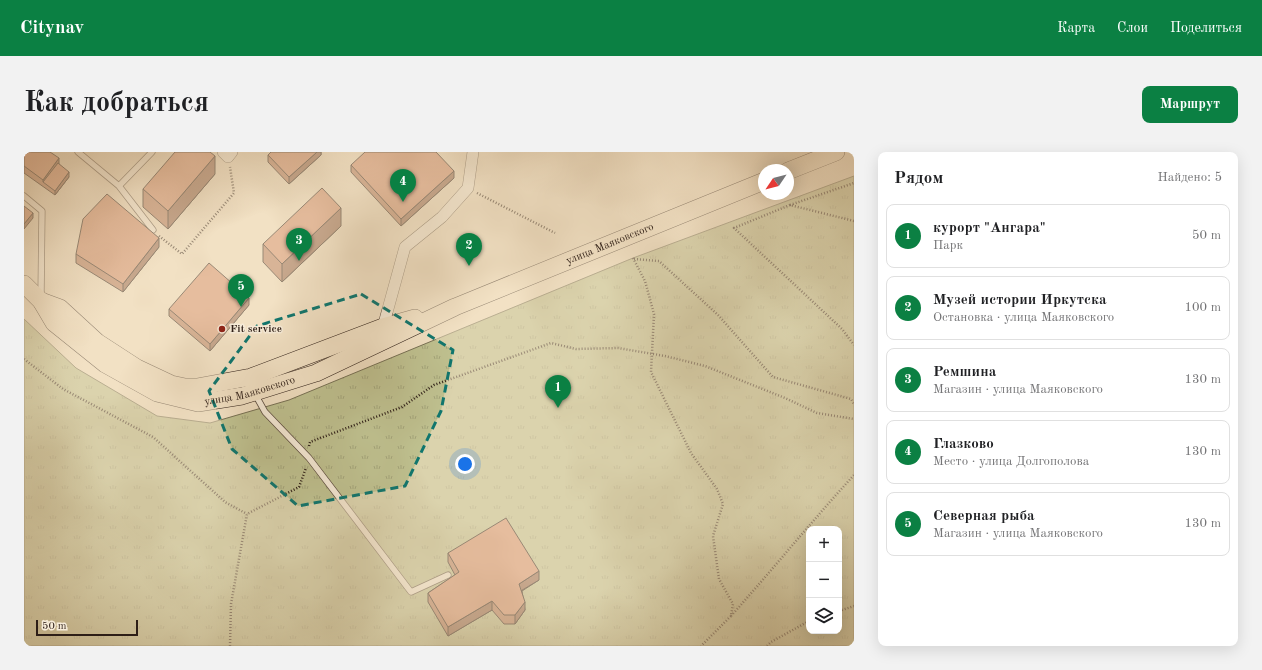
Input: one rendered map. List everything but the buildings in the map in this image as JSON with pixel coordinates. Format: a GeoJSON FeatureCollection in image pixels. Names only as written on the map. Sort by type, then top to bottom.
{"type":"FeatureCollection","features":[{"type":"Feature","properties":{"kind":"main road"},"geometry":{"type":"LineString","coordinates":[[794,169],[836,152]]}},
{"type":"Feature","properties":{"kind":"main road","name":"улица Маяковского"},"geometry":{"type":"LineString","coordinates":[[24,284],[41,301],[54,322],[105,364],[157,393],[198,403],[242,396],[316,373],[455,307],[758,183]]}},
{"type":"Feature","properties":{"kind":"main road","name":"улица Маяковского"},"geometry":{"type":"LineString","coordinates":[[41,301],[60,308],[97,342],[137,368],[171,384],[185,387],[197,387],[251,377],[382,327],[455,307]]}},
{"type":"Feature","properties":{"kind":"street"},"geometry":{"type":"LineString","coordinates":[[382,327],[405,247],[442,217],[468,188],[474,152]]}},
{"type":"Feature","properties":{"kind":"lane"},"geometry":{"type":"LineString","coordinates":[[78,152],[119,186],[153,230]]}},
{"type":"Feature","properties":{"kind":"lane"},"geometry":{"type":"LineString","coordinates":[[119,186],[152,152]]}},
{"type":"Feature","properties":{"kind":"lane"},"geometry":{"type":"LineString","coordinates":[[24,196],[42,211],[41,301]]}},
{"type":"Feature","properties":{"kind":"lane"},"geometry":{"type":"LineString","coordinates":[[254,392],[265,412],[309,458],[411,592],[448,575]]}},
{"type":"Feature","properties":{"kind":"path"},"geometry":{"type":"LineString","coordinates":[[153,230],[182,254],[234,194],[228,154]]}},
{"type":"Feature","properties":{"kind":"path"},"geometry":{"type":"LineString","coordinates":[[854,183],[790,205],[734,228],[842,328],[854,345]]}},
{"type":"Feature","properties":{"kind":"path"},"geometry":{"type":"LineString","coordinates":[[468,188],[555,233]]}},
{"type":"Feature","properties":{"kind":"path"},"geometry":{"type":"LineString","coordinates":[[790,205],[854,221]]}},
{"type":"Feature","properties":{"kind":"path"},"geometry":{"type":"LineString","coordinates":[[731,616],[733,604],[719,579],[713,536],[723,504],[717,489],[691,454],[651,372],[654,314],[645,281],[633,258],[659,261],[718,315],[773,377],[851,398],[854,404]]}},
{"type":"Feature","properties":{"kind":"path"},"geometry":{"type":"LineString","coordinates":[[247,514],[299,487],[309,458],[310,442],[402,407],[434,385],[551,343],[576,349],[618,348],[705,366],[785,398],[817,413],[854,420]]}},
{"type":"Feature","properties":{"kind":"path"},"geometry":{"type":"LineString","coordinates":[[24,359],[63,389],[153,437],[225,502],[247,514]]}},
{"type":"Feature","properties":{"kind":"path"},"geometry":{"type":"LineString","coordinates":[[701,646],[731,616],[778,563],[818,513],[854,475]]}},
{"type":"Feature","properties":{"kind":"path"},"geometry":{"type":"LineString","coordinates":[[230,646],[231,604],[247,514]]}},
{"type":"Feature","properties":{"kind":"path"},"geometry":{"type":"LineString","coordinates":[[842,610],[854,606]]}},
{"type":"Feature","properties":{"kind":"path"},"geometry":{"type":"LineString","coordinates":[[767,646],[771,642],[806,623]]}},
{"type":"Feature","properties":{"kind":"highlighted area"},"geometry":{"type":"Polygon","coordinates":[[[361,294],[453,350],[441,411],[405,486],[298,506],[232,449],[209,391],[257,326],[361,294]]]}},
{"type":"Feature","properties":{"kind":"green space"},"geometry":{"type":"Polygon","coordinates":[[[854,176],[854,646],[24,646],[24,319],[76,368],[157,416],[210,423],[289,400],[633,258],[789,200],[794,200],[794,198],[854,176]]]}},
{"type":"Feature","properties":{"kind":"place","name":"Глазково"},"geometry":{"type":"Point","coordinates":[403,202]}},
{"type":"Feature","properties":{"kind":"place","name":"Ремшина"},"geometry":{"type":"Point","coordinates":[299,261]}},
{"type":"Feature","properties":{"kind":"place","name":"Музей истории Иркутска"},"geometry":{"type":"Point","coordinates":[469,266]}},
{"type":"Feature","properties":{"kind":"place","name":"Северная рыба"},"geometry":{"type":"Point","coordinates":[241,307]}},
{"type":"Feature","properties":{"kind":"place","name":"Fit service"},"geometry":{"type":"Point","coordinates":[222,329]}},
{"type":"Feature","properties":{"kind":"place","name":"курорт \"Ангара\""},"geometry":{"type":"Point","coordinates":[558,408]}}]}
